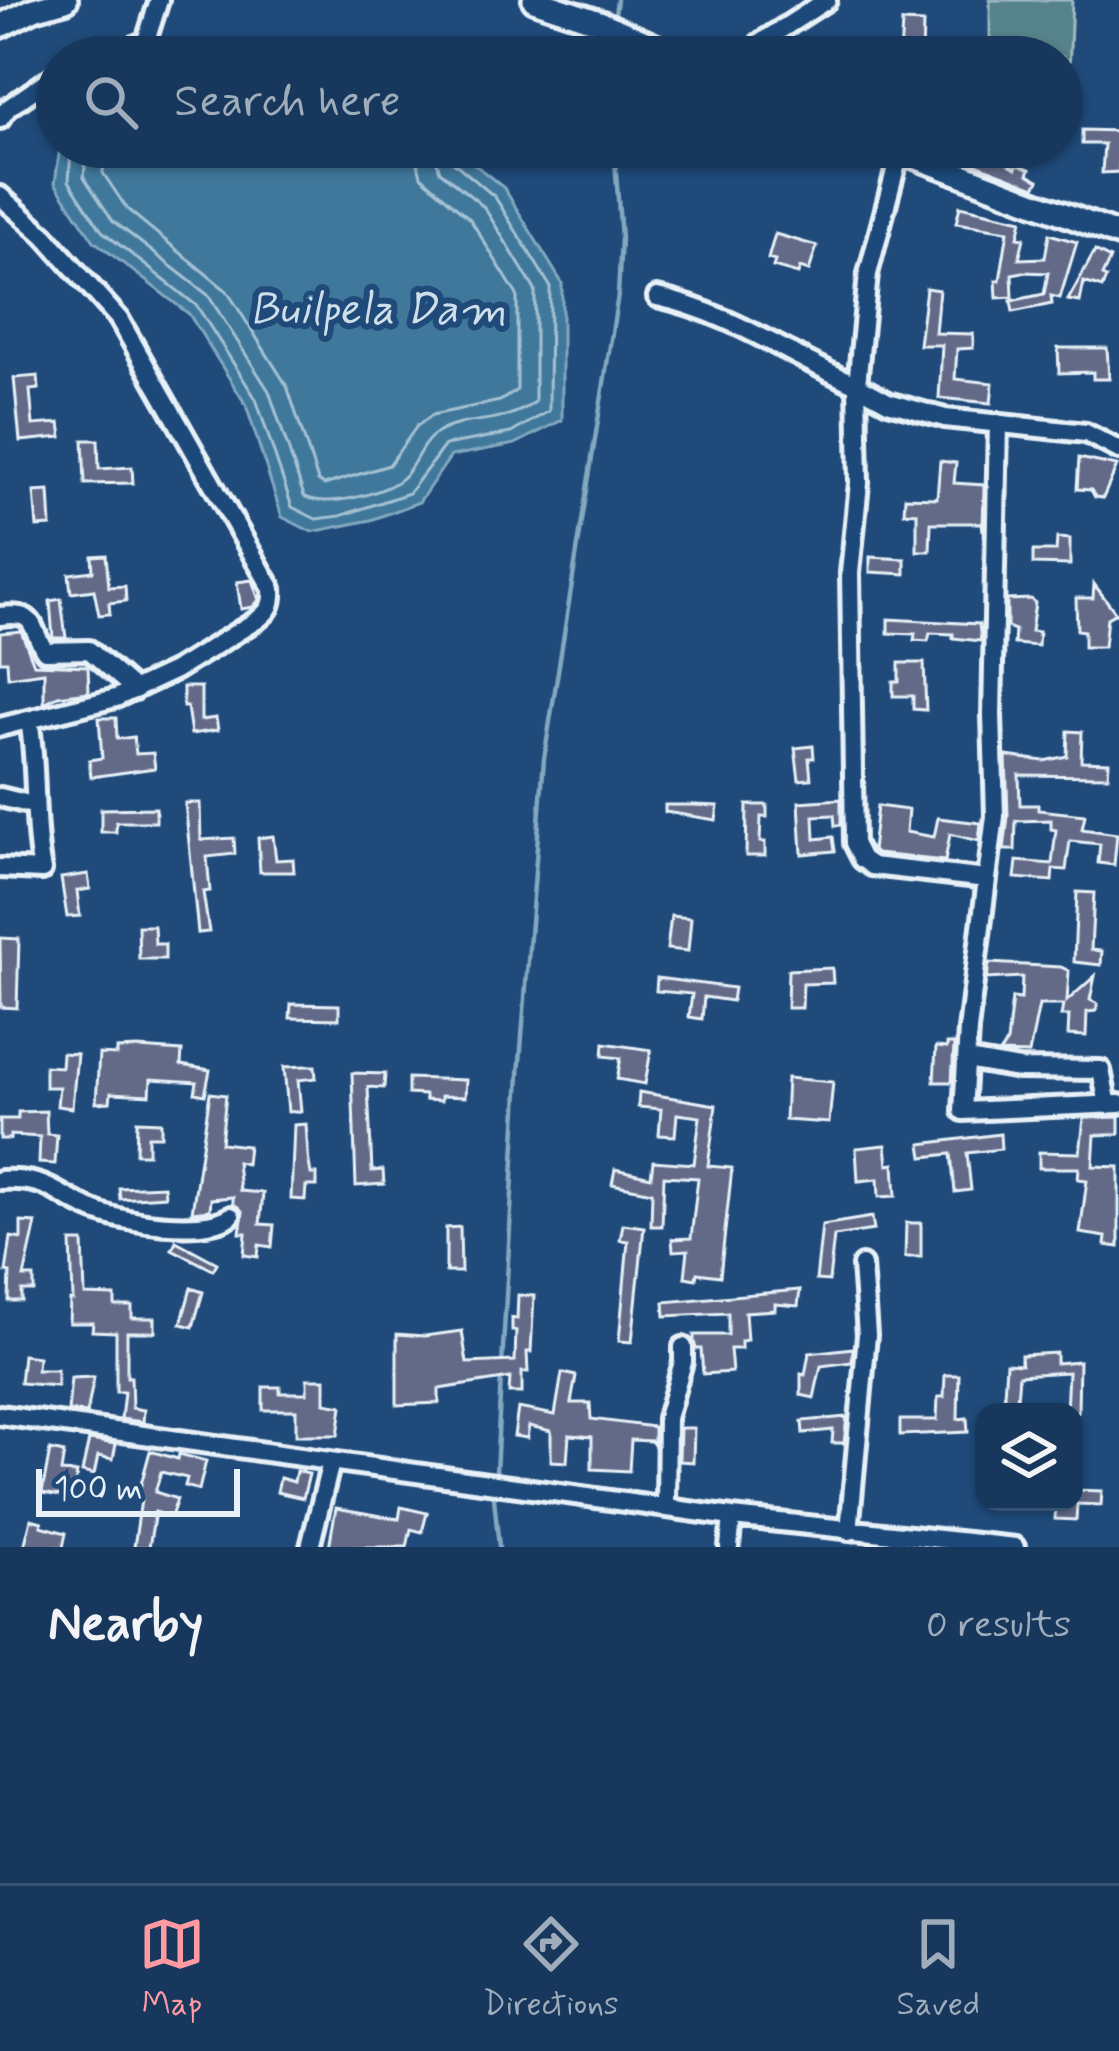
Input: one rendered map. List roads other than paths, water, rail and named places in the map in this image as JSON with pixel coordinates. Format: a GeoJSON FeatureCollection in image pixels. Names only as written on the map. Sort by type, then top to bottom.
{"type":"FeatureCollection","features":[{"type":"Feature","properties":{"kind":"street"},"geometry":{"type":"LineString","coordinates":[[14,14],[66,0]]}},
{"type":"Feature","properties":{"kind":"street"},"geometry":{"type":"LineString","coordinates":[[149,36],[159,0]]}},
{"type":"Feature","properties":{"kind":"street"},"geometry":{"type":"LineString","coordinates":[[534,0],[631,36]]}},
{"type":"Feature","properties":{"kind":"street"},"geometry":{"type":"LineString","coordinates":[[772,36],[826,0]]}},
{"type":"Feature","properties":{"kind":"street"},"geometry":{"type":"LineString","coordinates":[[0,119],[36,89]]}},
{"type":"Feature","properties":{"kind":"street"},"geometry":{"type":"LineString","coordinates":[[890,168],[868,274],[857,386],[859,483],[850,573],[854,842],[862,859],[872,866],[987,878]]}},
{"type":"Feature","properties":{"kind":"street"},"geometry":{"type":"LineString","coordinates":[[942,168],[1119,235]]}},
{"type":"Feature","properties":{"kind":"street"},"geometry":{"type":"LineString","coordinates":[[0,196],[44,235],[119,319],[272,590],[268,612],[176,670],[90,706],[0,727]]}},
{"type":"Feature","properties":{"kind":"street"},"geometry":{"type":"LineString","coordinates":[[657,297],[748,328],[804,362],[887,402],[945,418],[1086,433],[1119,450]]}},
{"type":"Feature","properties":{"kind":"street"},"geometry":{"type":"LineString","coordinates":[[967,1060],[1019,1069],[1101,1070],[1113,1104],[963,1111],[967,1060],[994,816],[998,423]]}},
{"type":"Feature","properties":{"kind":"street"},"geometry":{"type":"LineString","coordinates":[[0,616],[20,614],[30,619],[45,651],[88,650],[135,690]]}},
{"type":"Feature","properties":{"kind":"street"},"geometry":{"type":"LineString","coordinates":[[0,868],[42,870],[29,720]]}},
{"type":"Feature","properties":{"kind":"street"},"geometry":{"type":"LineString","coordinates":[[0,797],[34,805]]}},
{"type":"Feature","properties":{"kind":"street"},"geometry":{"type":"LineString","coordinates":[[0,1180],[42,1181],[89,1209],[129,1219],[208,1225],[231,1216]]}},
{"type":"Feature","properties":{"kind":"street"},"geometry":{"type":"LineString","coordinates":[[849,1531],[866,1335],[862,1265]]}},
{"type":"Feature","properties":{"kind":"street"},"geometry":{"type":"LineString","coordinates":[[667,1506],[667,1418],[683,1347]]}},
{"type":"Feature","properties":{"kind":"street"},"geometry":{"type":"LineString","coordinates":[[0,1415],[732,1517],[935,1543],[1015,1547]]}},
{"type":"Feature","properties":{"kind":"street"},"geometry":{"type":"LineString","coordinates":[[310,1547],[331,1462]]}},
{"type":"Feature","properties":{"kind":"street"},"geometry":{"type":"LineString","coordinates":[[729,1547],[732,1517]]}},
{"type":"Feature","properties":{"kind":"water","name":"Builpela Dam"},"geometry":{"type":"Polygon","coordinates":[[[57,168],[479,168],[504,188],[562,283],[562,420],[515,444],[451,456],[419,502],[371,520],[312,532],[282,517],[246,405],[189,314],[94,241],[55,183],[57,168]]]}},
{"type":"Feature","properties":{"kind":"waterway"},"geometry":{"type":"LineString","coordinates":[[614,21],[617,0]]}},
{"type":"Feature","properties":{"kind":"waterway"},"geometry":{"type":"LineString","coordinates":[[502,1365],[544,759],[618,295],[621,238],[616,168]]}},
{"type":"Feature","properties":{"kind":"waterway"},"geometry":{"type":"LineString","coordinates":[[496,1473],[501,1377]]}},
{"type":"Feature","properties":{"kind":"waterway"},"geometry":{"type":"LineString","coordinates":[[494,1498],[499,1547]]}}]}
